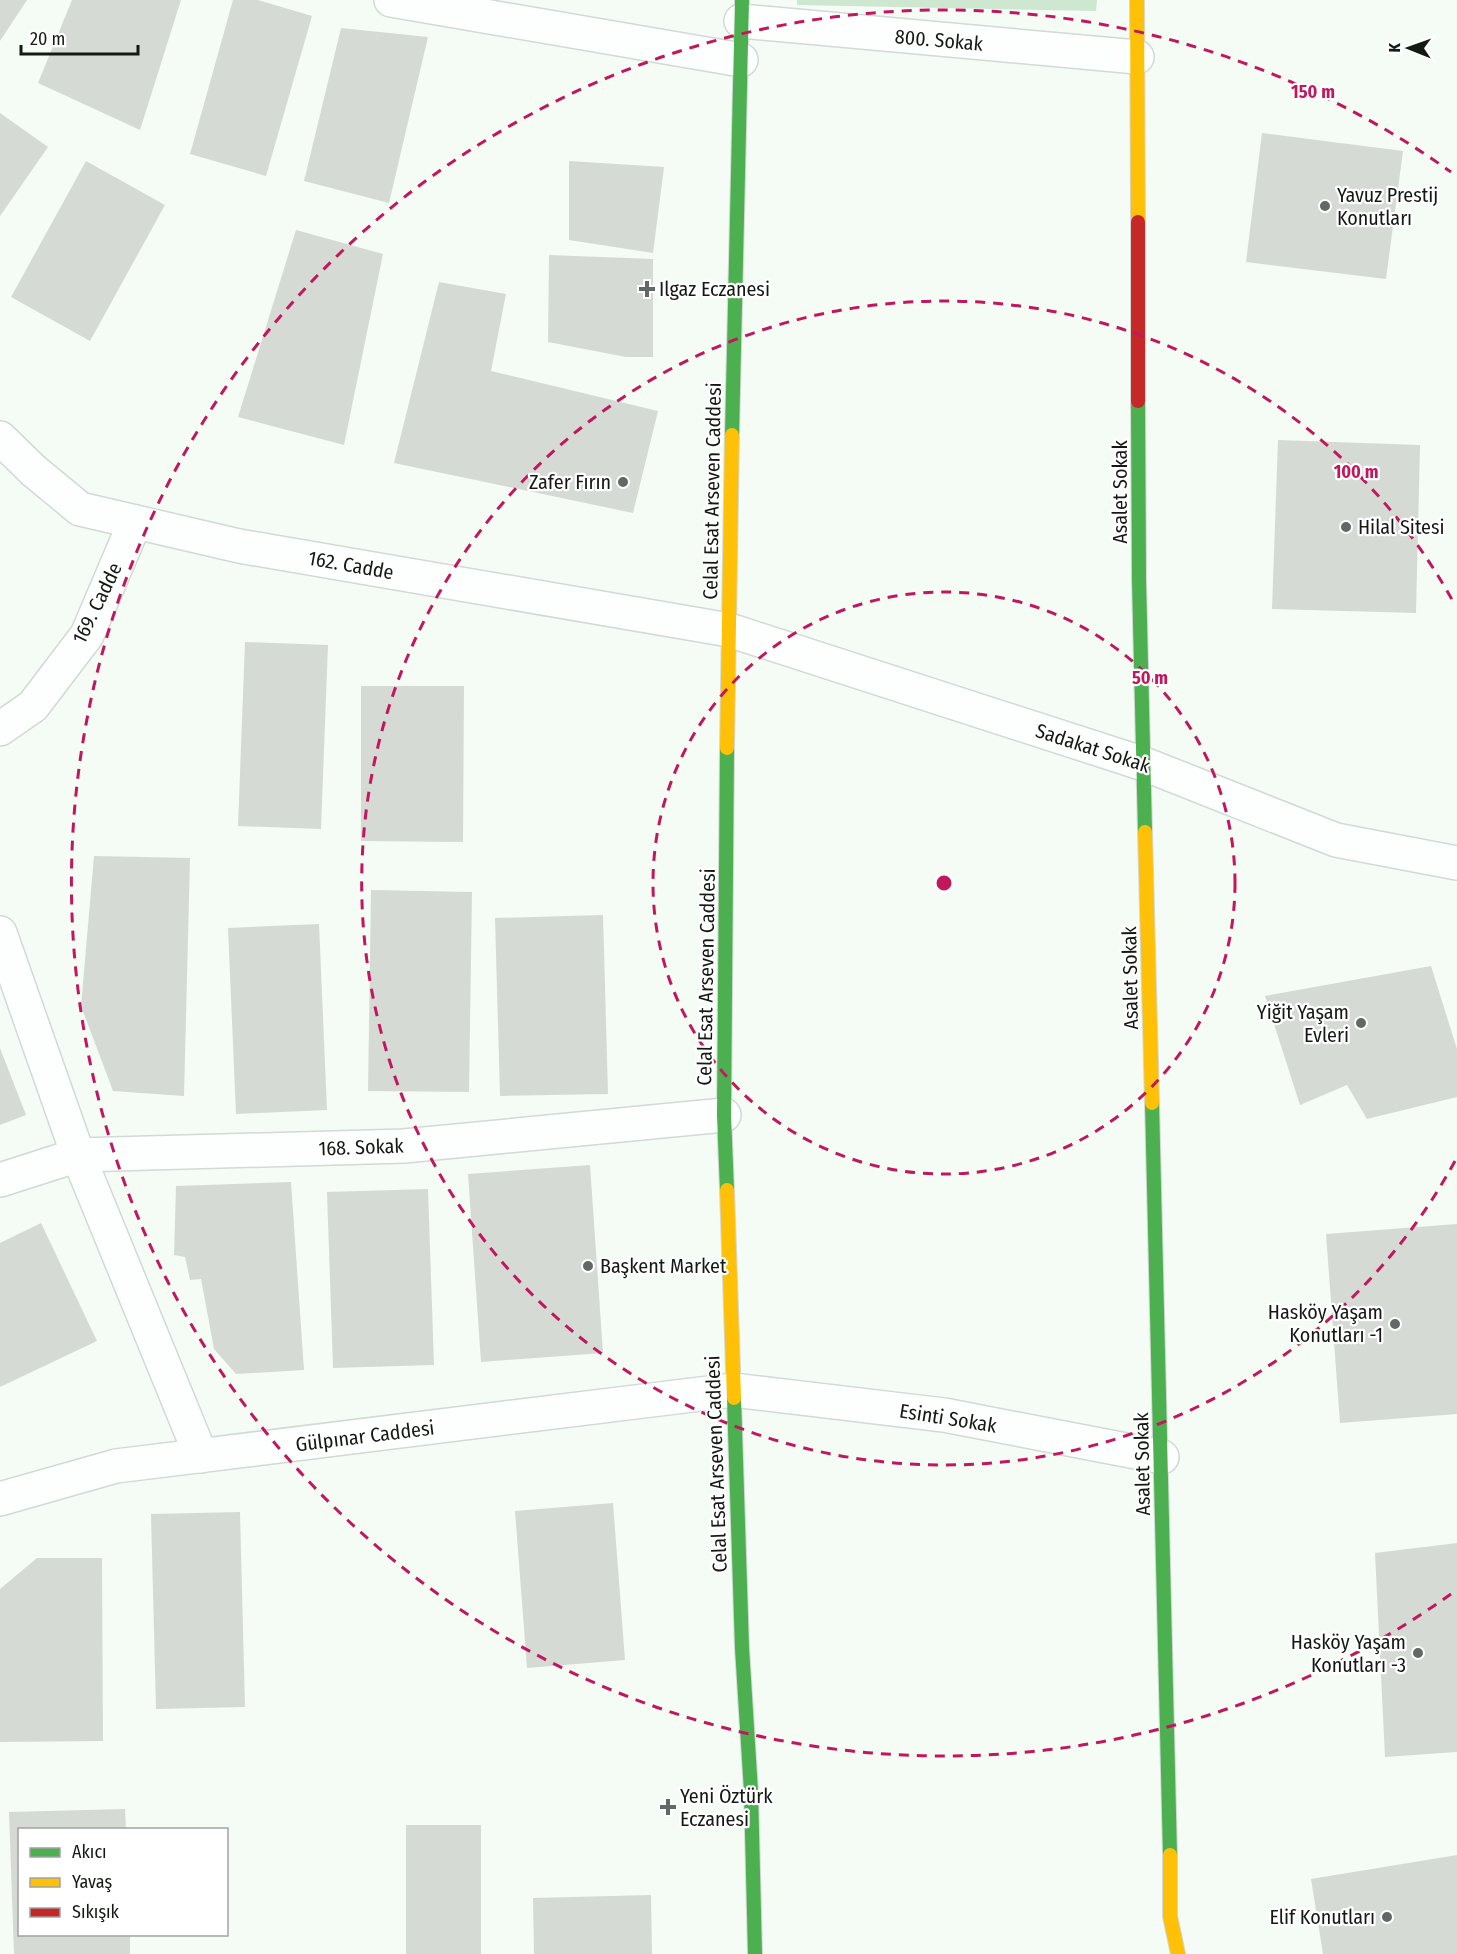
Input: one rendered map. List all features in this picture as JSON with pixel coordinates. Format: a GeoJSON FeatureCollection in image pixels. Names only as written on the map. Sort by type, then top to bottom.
{"type":"FeatureCollection","features":[{"type":"Feature","properties":{"kind":"street"},"geometry":{"type":"LineString","coordinates":[[391,0],[741,60]]}},
{"type":"Feature","properties":{"kind":"street","name":"Asalet Sokak"},"geometry":{"type":"LineString","coordinates":[[1137,0],[1139,580],[1170,1797],[1170,1916],[1178,1954]]}},
{"type":"Feature","properties":{"kind":"street","name":"Celal Esat Arseven Caddesi"},"geometry":{"type":"LineString","coordinates":[[742,10],[729,630],[724,1115],[742,1648],[751,1791],[755,1954]]}},
{"type":"Feature","properties":{"kind":"street","name":"800. Sokak"},"geometry":{"type":"LineString","coordinates":[[742,10],[1137,57]]}},
{"type":"Feature","properties":{"kind":"street","name":"162. Cadde"},"geometry":{"type":"LineString","coordinates":[[0,438],[34,471],[80,509],[239,546],[729,630]]}},
{"type":"Feature","properties":{"kind":"street","name":"169. Cadde"},"geometry":{"type":"LineString","coordinates":[[0,729],[33,706],[87,635],[135,522]]}},
{"type":"Feature","properties":{"kind":"street","name":"Sadakat Sokak"},"geometry":{"type":"LineString","coordinates":[[729,630],[1144,764],[1336,840],[1457,863]]}},
{"type":"Feature","properties":{"kind":"street"},"geometry":{"type":"LineString","coordinates":[[0,933],[78,1155],[201,1456]]}},
{"type":"Feature","properties":{"kind":"street","name":"168. Sokak"},"geometry":{"type":"LineString","coordinates":[[0,1180],[78,1155],[404,1146],[724,1115]]}},
{"type":"Feature","properties":{"kind":"street","name":"Esinti Sokak"},"geometry":{"type":"LineString","coordinates":[[733,1390],[944,1415],[1162,1457]]}},
{"type":"Feature","properties":{"kind":"street","name":"Gülpınar Caddesi"},"geometry":{"type":"LineString","coordinates":[[0,1499],[116,1466],[733,1390]]}},
{"type":"Feature","properties":{"kind":"green space"},"geometry":{"type":"Polygon","coordinates":[[[797,0],[1097,0],[1096,11],[797,5],[797,0]]]}},
{"type":"Feature","properties":{"kind":"building"},"geometry":{"type":"Polygon","coordinates":[[[0,0],[27,0],[0,41],[0,0]]]}},
{"type":"Feature","properties":{"kind":"building"},"geometry":{"type":"Polygon","coordinates":[[[72,0],[181,0],[140,130],[38,83],[72,0]]]}},
{"type":"Feature","properties":{"kind":"building"},"geometry":{"type":"Polygon","coordinates":[[[233,0],[258,0],[312,16],[266,176],[190,154],[233,0]]]}},
{"type":"Feature","properties":{"kind":"building"},"geometry":{"type":"Polygon","coordinates":[[[341,28],[428,37],[389,203],[304,181],[341,28]]]}},
{"type":"Feature","properties":{"kind":"building"},"geometry":{"type":"Polygon","coordinates":[[[0,113],[48,147],[0,216],[0,113]]]}},
{"type":"Feature","properties":{"kind":"building","name":"Yavuz Prestij Konutları"},"geometry":{"type":"Polygon","coordinates":[[[1262,133],[1403,151],[1386,279],[1246,262],[1262,133]]]}},
{"type":"Feature","properties":{"kind":"building"},"geometry":{"type":"Polygon","coordinates":[[[86,161],[165,205],[90,341],[11,297],[86,161]]]}},
{"type":"Feature","properties":{"kind":"building"},"geometry":{"type":"Polygon","coordinates":[[[569,161],[664,167],[653,253],[569,240],[569,161]]]}},
{"type":"Feature","properties":{"kind":"building"},"geometry":{"type":"Polygon","coordinates":[[[296,230],[383,254],[344,445],[238,417],[296,230]]]}},
{"type":"Feature","properties":{"kind":"building"},"geometry":{"type":"Polygon","coordinates":[[[549,255],[653,259],[653,357],[626,357],[548,342],[549,255]]]}},
{"type":"Feature","properties":{"kind":"building"},"geometry":{"type":"Polygon","coordinates":[[[439,282],[506,294],[491,371],[658,411],[633,513],[394,463],[439,282]]]}},
{"type":"Feature","properties":{"kind":"building","name":"Hilal Sitesi"},"geometry":{"type":"Polygon","coordinates":[[[1278,440],[1420,445],[1416,613],[1272,609],[1278,440]]]}},
{"type":"Feature","properties":{"kind":"building"},"geometry":{"type":"Polygon","coordinates":[[[245,642],[328,645],[321,829],[238,826],[245,642]]]}},
{"type":"Feature","properties":{"kind":"building"},"geometry":{"type":"Polygon","coordinates":[[[361,686],[464,686],[463,842],[361,841],[361,686]]]}},
{"type":"Feature","properties":{"kind":"building"},"geometry":{"type":"Polygon","coordinates":[[[94,856],[190,858],[184,1096],[113,1091],[81,1006],[94,856]]]}},
{"type":"Feature","properties":{"kind":"building"},"geometry":{"type":"Polygon","coordinates":[[[371,890],[472,892],[469,1092],[368,1091],[371,890]]]}},
{"type":"Feature","properties":{"kind":"building"},"geometry":{"type":"Polygon","coordinates":[[[603,915],[608,1094],[500,1096],[495,918],[603,915]]]}},
{"type":"Feature","properties":{"kind":"building"},"geometry":{"type":"Polygon","coordinates":[[[319,924],[327,1110],[236,1114],[228,928],[319,924]]]}},
{"type":"Feature","properties":{"kind":"building","name":"Yiğit Yaşam Evleri"},"geometry":{"type":"Polygon","coordinates":[[[1431,966],[1457,1049],[1457,1097],[1367,1119],[1347,1085],[1300,1105],[1265,996],[1431,966]]]}},
{"type":"Feature","properties":{"kind":"building"},"geometry":{"type":"Polygon","coordinates":[[[0,1048],[26,1115],[0,1125],[0,1048]]]}},
{"type":"Feature","properties":{"kind":"building"},"geometry":{"type":"Polygon","coordinates":[[[590,1165],[603,1353],[481,1362],[468,1174],[590,1165]]]}},
{"type":"Feature","properties":{"kind":"building"},"geometry":{"type":"Polygon","coordinates":[[[291,1182],[304,1370],[236,1374],[214,1349],[201,1279],[190,1280],[185,1257],[174,1255],[176,1186],[291,1182]]]}},
{"type":"Feature","properties":{"kind":"building"},"geometry":{"type":"Polygon","coordinates":[[[428,1189],[434,1365],[333,1368],[327,1192],[428,1189]]]}},
{"type":"Feature","properties":{"kind":"building"},"geometry":{"type":"Polygon","coordinates":[[[41,1223],[97,1341],[0,1387],[0,1243],[41,1223]]]}},
{"type":"Feature","properties":{"kind":"building","name":"Hasköy Yaşam Konutları -1"},"geometry":{"type":"Polygon","coordinates":[[[1457,1224],[1457,1414],[1340,1423],[1326,1234],[1457,1224]]]}},
{"type":"Feature","properties":{"kind":"building"},"geometry":{"type":"Polygon","coordinates":[[[613,1503],[625,1660],[527,1668],[515,1511],[613,1503]]]}},
{"type":"Feature","properties":{"kind":"building"},"geometry":{"type":"Polygon","coordinates":[[[240,1512],[245,1707],[156,1709],[151,1514],[240,1512]]]}},
{"type":"Feature","properties":{"kind":"building","name":"Hasköy Yaşam Konutları -3"},"geometry":{"type":"Polygon","coordinates":[[[1457,1543],[1457,1752],[1385,1757],[1375,1553],[1457,1543]]]}},
{"type":"Feature","properties":{"kind":"building"},"geometry":{"type":"Polygon","coordinates":[[[37,1558],[102,1558],[103,1741],[0,1742],[0,1589],[37,1558]]]}},
{"type":"Feature","properties":{"kind":"building"},"geometry":{"type":"Polygon","coordinates":[[[125,1809],[126,1828],[18,1828],[18,1936],[130,1936],[130,1954],[14,1954],[9,1812],[125,1809]]]}},
{"type":"Feature","properties":{"kind":"building"},"geometry":{"type":"Polygon","coordinates":[[[406,1825],[481,1825],[481,1954],[406,1954],[406,1825]]]}},
{"type":"Feature","properties":{"kind":"building","name":"Elif Konutları"},"geometry":{"type":"Polygon","coordinates":[[[1457,1855],[1457,1954],[1323,1954],[1311,1879],[1457,1855]]]}},
{"type":"Feature","properties":{"kind":"building"},"geometry":{"type":"Polygon","coordinates":[[[651,1895],[652,1954],[534,1954],[533,1898],[651,1895]]]}},
{"type":"Feature","properties":{"kind":"traffic: fast"},"geometry":{"type":"LineString","coordinates":[[732,435],[742,0]]}},
{"type":"Feature","properties":{"kind":"traffic: fast"},"geometry":{"type":"LineString","coordinates":[[1138,401],[1139,580],[1145,832]]}},
{"type":"Feature","properties":{"kind":"traffic: fast"},"geometry":{"type":"LineString","coordinates":[[727,748],[724,1115],[727,1190]]}},
{"type":"Feature","properties":{"kind":"traffic: fast"},"geometry":{"type":"LineString","coordinates":[[1152,1103],[1170,1855]]}},
{"type":"Feature","properties":{"kind":"traffic: fast"},"geometry":{"type":"LineString","coordinates":[[734,1398],[742,1648],[751,1791],[755,1954]]}},
{"type":"Feature","properties":{"kind":"traffic: slow"},"geometry":{"type":"LineString","coordinates":[[1137,0],[1138,222]]}},
{"type":"Feature","properties":{"kind":"traffic: slow"},"geometry":{"type":"LineString","coordinates":[[727,748],[732,435]]}},
{"type":"Feature","properties":{"kind":"traffic: slow"},"geometry":{"type":"LineString","coordinates":[[1145,832],[1152,1103]]}},
{"type":"Feature","properties":{"kind":"traffic: slow"},"geometry":{"type":"LineString","coordinates":[[727,1190],[734,1398]]}},
{"type":"Feature","properties":{"kind":"traffic: slow"},"geometry":{"type":"LineString","coordinates":[[1170,1855],[1170,1916],[1178,1954]]}},
{"type":"Feature","properties":{"kind":"traffic: jam"},"geometry":{"type":"LineString","coordinates":[[1138,222],[1138,401]]}},
{"type":"Feature","properties":{"kind":"place","name":"Yavuz Prestij Konutları"},"geometry":{"type":"Point","coordinates":[1325,206]}},
{"type":"Feature","properties":{"kind":"place","name":"Ilgaz Eczanesi"},"geometry":{"type":"Point","coordinates":[647,289]}},
{"type":"Feature","properties":{"kind":"place","name":"Zafer Fırın"},"geometry":{"type":"Point","coordinates":[623,482]}},
{"type":"Feature","properties":{"kind":"place","name":"Hilal Sitesi"},"geometry":{"type":"Point","coordinates":[1346,527]}},
{"type":"Feature","properties":{"kind":"place","name":"Yiğit Yaşam Evleri"},"geometry":{"type":"Point","coordinates":[1361,1023]}},
{"type":"Feature","properties":{"kind":"place","name":"Başkent Market"},"geometry":{"type":"Point","coordinates":[588,1266]}},
{"type":"Feature","properties":{"kind":"place","name":"Hasköy Yaşam Konutları -1"},"geometry":{"type":"Point","coordinates":[1395,1324]}},
{"type":"Feature","properties":{"kind":"place","name":"Hasköy Yaşam Konutları -3"},"geometry":{"type":"Point","coordinates":[1418,1653]}},
{"type":"Feature","properties":{"kind":"place","name":"Yeni Öztürk Eczanesi"},"geometry":{"type":"Point","coordinates":[668,1807]}},
{"type":"Feature","properties":{"kind":"place","name":"Elif Konutları"},"geometry":{"type":"Point","coordinates":[1387,1917]}}]}
